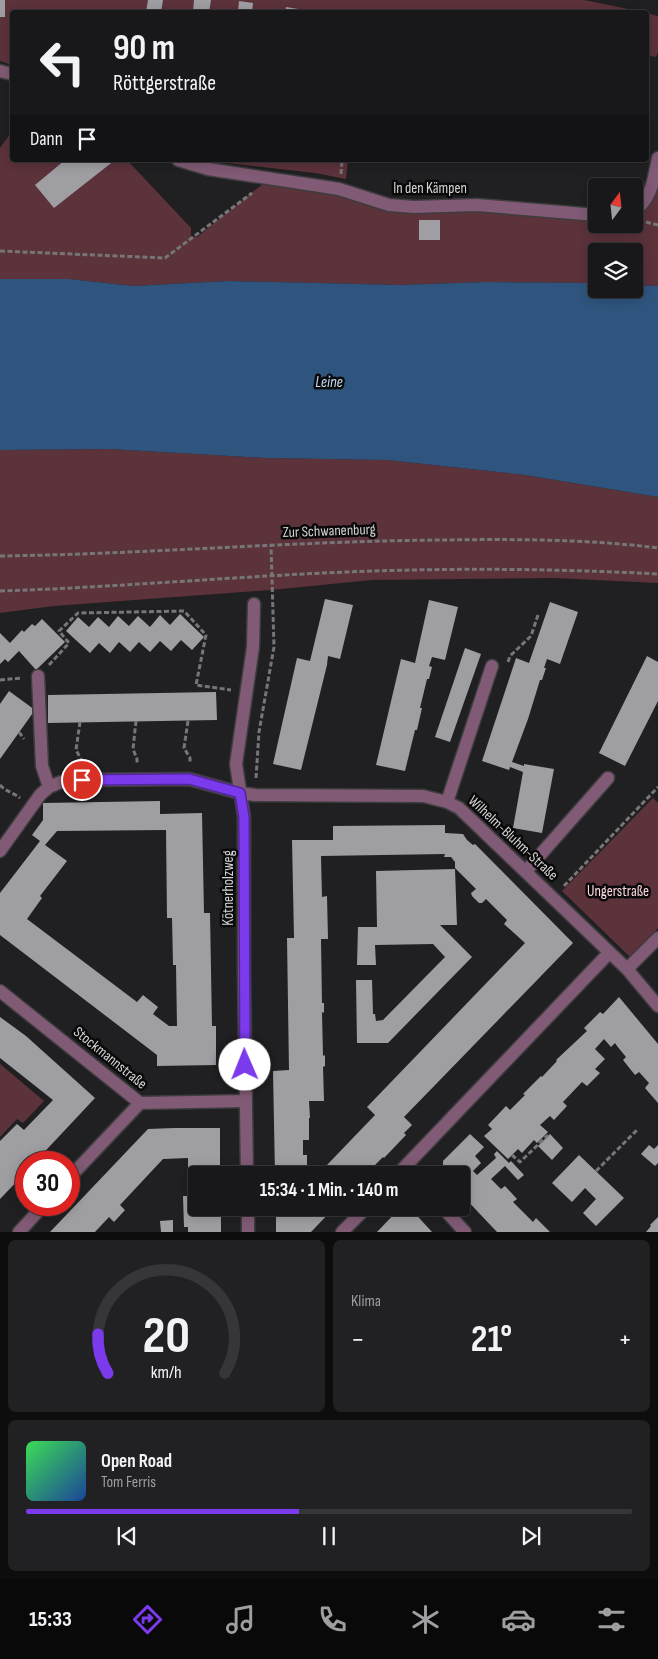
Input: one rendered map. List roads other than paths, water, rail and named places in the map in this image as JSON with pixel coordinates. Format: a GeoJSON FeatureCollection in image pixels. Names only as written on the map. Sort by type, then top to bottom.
{"type":"FeatureCollection","features":[{"type":"Feature","properties":{"kind":"street"},"geometry":{"type":"LineString","coordinates":[[643,205],[652,188],[658,158]]}},
{"type":"Feature","properties":{"kind":"street","name":"In den Kämpen"},"geometry":{"type":"LineString","coordinates":[[186,162],[208,168],[339,189],[389,205],[477,205],[588,214]]}},
{"type":"Feature","properties":{"kind":"street","name":"Kötnerholzweg"},"geometry":{"type":"LineString","coordinates":[[247,1166],[244,817],[236,764],[252,647],[254,604]]}},
{"type":"Feature","properties":{"kind":"street"},"geometry":{"type":"LineString","coordinates":[[446,802],[492,666]]}},
{"type":"Feature","properties":{"kind":"street"},"geometry":{"type":"LineString","coordinates":[[0,851],[40,795],[49,786],[42,766],[38,676]]}},
{"type":"Feature","properties":{"kind":"street"},"geometry":{"type":"LineString","coordinates":[[526,872],[608,778]]}},
{"type":"Feature","properties":{"kind":"street","name":"Wilhelm-Bluhm-Straße"},"geometry":{"type":"LineString","coordinates":[[49,786],[61,782],[82,780],[189,779],[240,793],[294,796],[423,796],[446,802],[459,808],[553,897],[627,969],[658,1006]]}},
{"type":"Feature","properties":{"kind":"street"},"geometry":{"type":"LineString","coordinates":[[627,969],[658,938]]}},
{"type":"Feature","properties":{"kind":"street"},"geometry":{"type":"LineString","coordinates":[[411,1166],[609,953]]}},
{"type":"Feature","properties":{"kind":"street","name":"Stockmannstraße"},"geometry":{"type":"LineString","coordinates":[[0,991],[140,1103],[245,1101]]}},
{"type":"Feature","properties":{"kind":"street"},"geometry":{"type":"LineString","coordinates":[[80,1166],[140,1103]]}},
{"type":"Feature","properties":{"kind":"street"},"geometry":{"type":"LineString","coordinates":[[19,1232],[34,1216]]}},
{"type":"Feature","properties":{"kind":"street"},"geometry":{"type":"LineString","coordinates":[[248,1216],[248,1232]]}},
{"type":"Feature","properties":{"kind":"street"},"geometry":{"type":"LineString","coordinates":[[342,1232],[358,1216]]}},
{"type":"Feature","properties":{"kind":"street"},"geometry":{"type":"LineString","coordinates":[[450,1216],[465,1232]]}},
{"type":"Feature","properties":{"kind":"water","name":"Leine"},"geometry":{"type":"Polygon","coordinates":[[[0,279],[69,279],[133,286],[228,281],[400,285],[486,282],[588,283],[588,298],[643,298],[643,285],[658,286],[658,497],[525,475],[387,460],[266,458],[109,449],[0,450],[0,279]]]}},
{"type":"Feature","properties":{"kind":"park label","name":"Ungerstraße"},"geometry":{"type":"Point","coordinates":[618,891]}}]}
